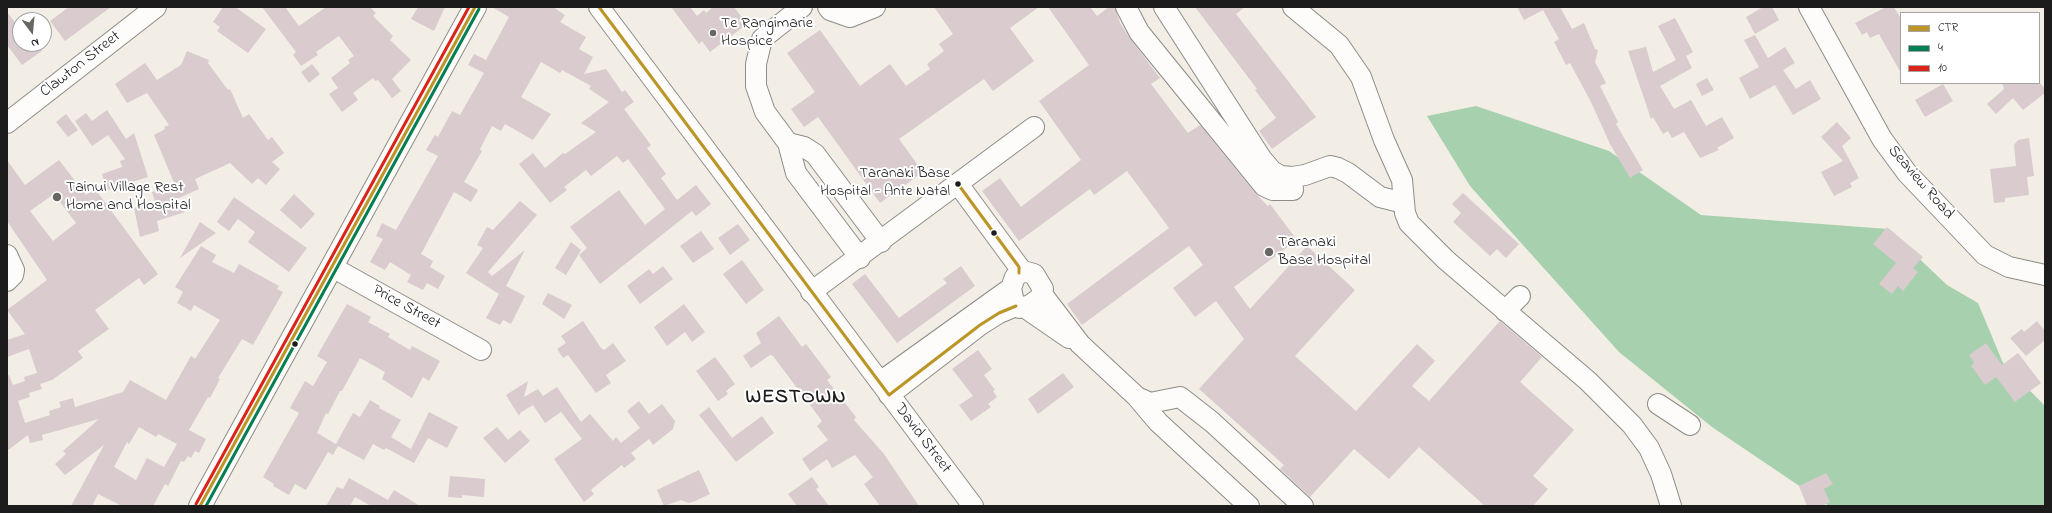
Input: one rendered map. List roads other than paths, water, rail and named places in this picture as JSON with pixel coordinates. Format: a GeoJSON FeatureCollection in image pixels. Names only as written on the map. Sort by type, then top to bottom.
{"type":"FeatureCollection","features":[{"type":"Feature","properties":{"kind":"main road"},"geometry":{"type":"LineString","coordinates":[[200,506],[475,7]]}},
{"type":"Feature","properties":{"kind":"street","name":"Clawton Street"},"geometry":{"type":"LineString","coordinates":[[7,123],[156,7]]}},
{"type":"Feature","properties":{"kind":"street","name":"David Street"},"geometry":{"type":"LineString","coordinates":[[599,7],[811,292],[973,506]]}},
{"type":"Feature","properties":{"kind":"street"},"geometry":{"type":"LineString","coordinates":[[802,7],[762,39],[756,64],[756,86],[765,112],[788,143],[796,173],[860,258]]}},
{"type":"Feature","properties":{"kind":"street"},"geometry":{"type":"LineString","coordinates":[[828,7],[830,10],[850,17],[875,7]]}},
{"type":"Feature","properties":{"kind":"street"},"geometry":{"type":"LineString","coordinates":[[1126,7],[1139,32],[1264,186],[1273,190],[1293,190],[1292,177]]}},
{"type":"Feature","properties":{"kind":"street"},"geometry":{"type":"LineString","coordinates":[[1164,7],[1261,158],[1272,171],[1281,176],[1292,177],[1330,166],[1348,173],[1380,197],[1404,203]]}},
{"type":"Feature","properties":{"kind":"street"},"geometry":{"type":"LineString","coordinates":[[1293,7],[1339,45],[1361,77],[1384,140],[1402,180],[1404,203],[1410,223],[1446,260],[1588,381],[1632,426],[1649,448],[1661,474],[1665,503]]}},
{"type":"Feature","properties":{"kind":"street","name":"Seaview Road"},"geometry":{"type":"LineString","coordinates":[[1809,7],[1882,139],[1907,172],[1985,255],[2009,267],[2045,275]]}},
{"type":"Feature","properties":{"kind":"street"},"geometry":{"type":"LineString","coordinates":[[811,292],[860,258],[1034,128]]}},
{"type":"Feature","properties":{"kind":"street"},"geometry":{"type":"LineString","coordinates":[[788,143],[804,147],[815,154],[881,242]]}},
{"type":"Feature","properties":{"kind":"street"},"geometry":{"type":"LineString","coordinates":[[958,184],[1019,267],[1017,294]]}},
{"type":"Feature","properties":{"kind":"street"},"geometry":{"type":"LineString","coordinates":[[7,255],[14,270],[7,281]]}},
{"type":"Feature","properties":{"kind":"street","name":"Price Street"},"geometry":{"type":"LineString","coordinates":[[332,267],[481,350]]}},
{"type":"Feature","properties":{"kind":"street"},"geometry":{"type":"LineString","coordinates":[[885,388],[999,313],[1017,294],[1028,271],[1034,274],[1040,282],[1042,294],[1080,344],[1137,397],[1158,422],[1249,506]]}},
{"type":"Feature","properties":{"kind":"street"},"geometry":{"type":"LineString","coordinates":[[1017,294],[1035,302],[1042,294]]}},
{"type":"Feature","properties":{"kind":"street"},"geometry":{"type":"LineString","coordinates":[[1017,294],[1057,330],[1080,344]]}},
{"type":"Feature","properties":{"kind":"street"},"geometry":{"type":"LineString","coordinates":[[1505,311],[1520,296]]}},
{"type":"Feature","properties":{"kind":"street"},"geometry":{"type":"LineString","coordinates":[[1137,397],[1150,403],[1180,397],[1212,422],[1302,506]]}},
{"type":"Feature","properties":{"kind":"street"},"geometry":{"type":"LineString","coordinates":[[1658,404],[1690,425]]}},
{"type":"Feature","properties":{"kind":"place","name":"Te Rangimarie Hospice"},"geometry":{"type":"Point","coordinates":[713,33]}},
{"type":"Feature","properties":{"kind":"place","name":"Taranaki Base Hospital - Ante Natal"},"geometry":{"type":"Point","coordinates":[958,184]}},
{"type":"Feature","properties":{"kind":"place","name":"Tainui Village Rest Home and Hospital"},"geometry":{"type":"Point","coordinates":[57,197]}},
{"type":"Feature","properties":{"kind":"place","name":"Taranaki Base Hospital"},"geometry":{"type":"Point","coordinates":[1269,252]}},
{"type":"Feature","properties":{"kind":"district","name":"WESTOWN"},"geometry":{"type":"Point","coordinates":[796,399]}}]}
